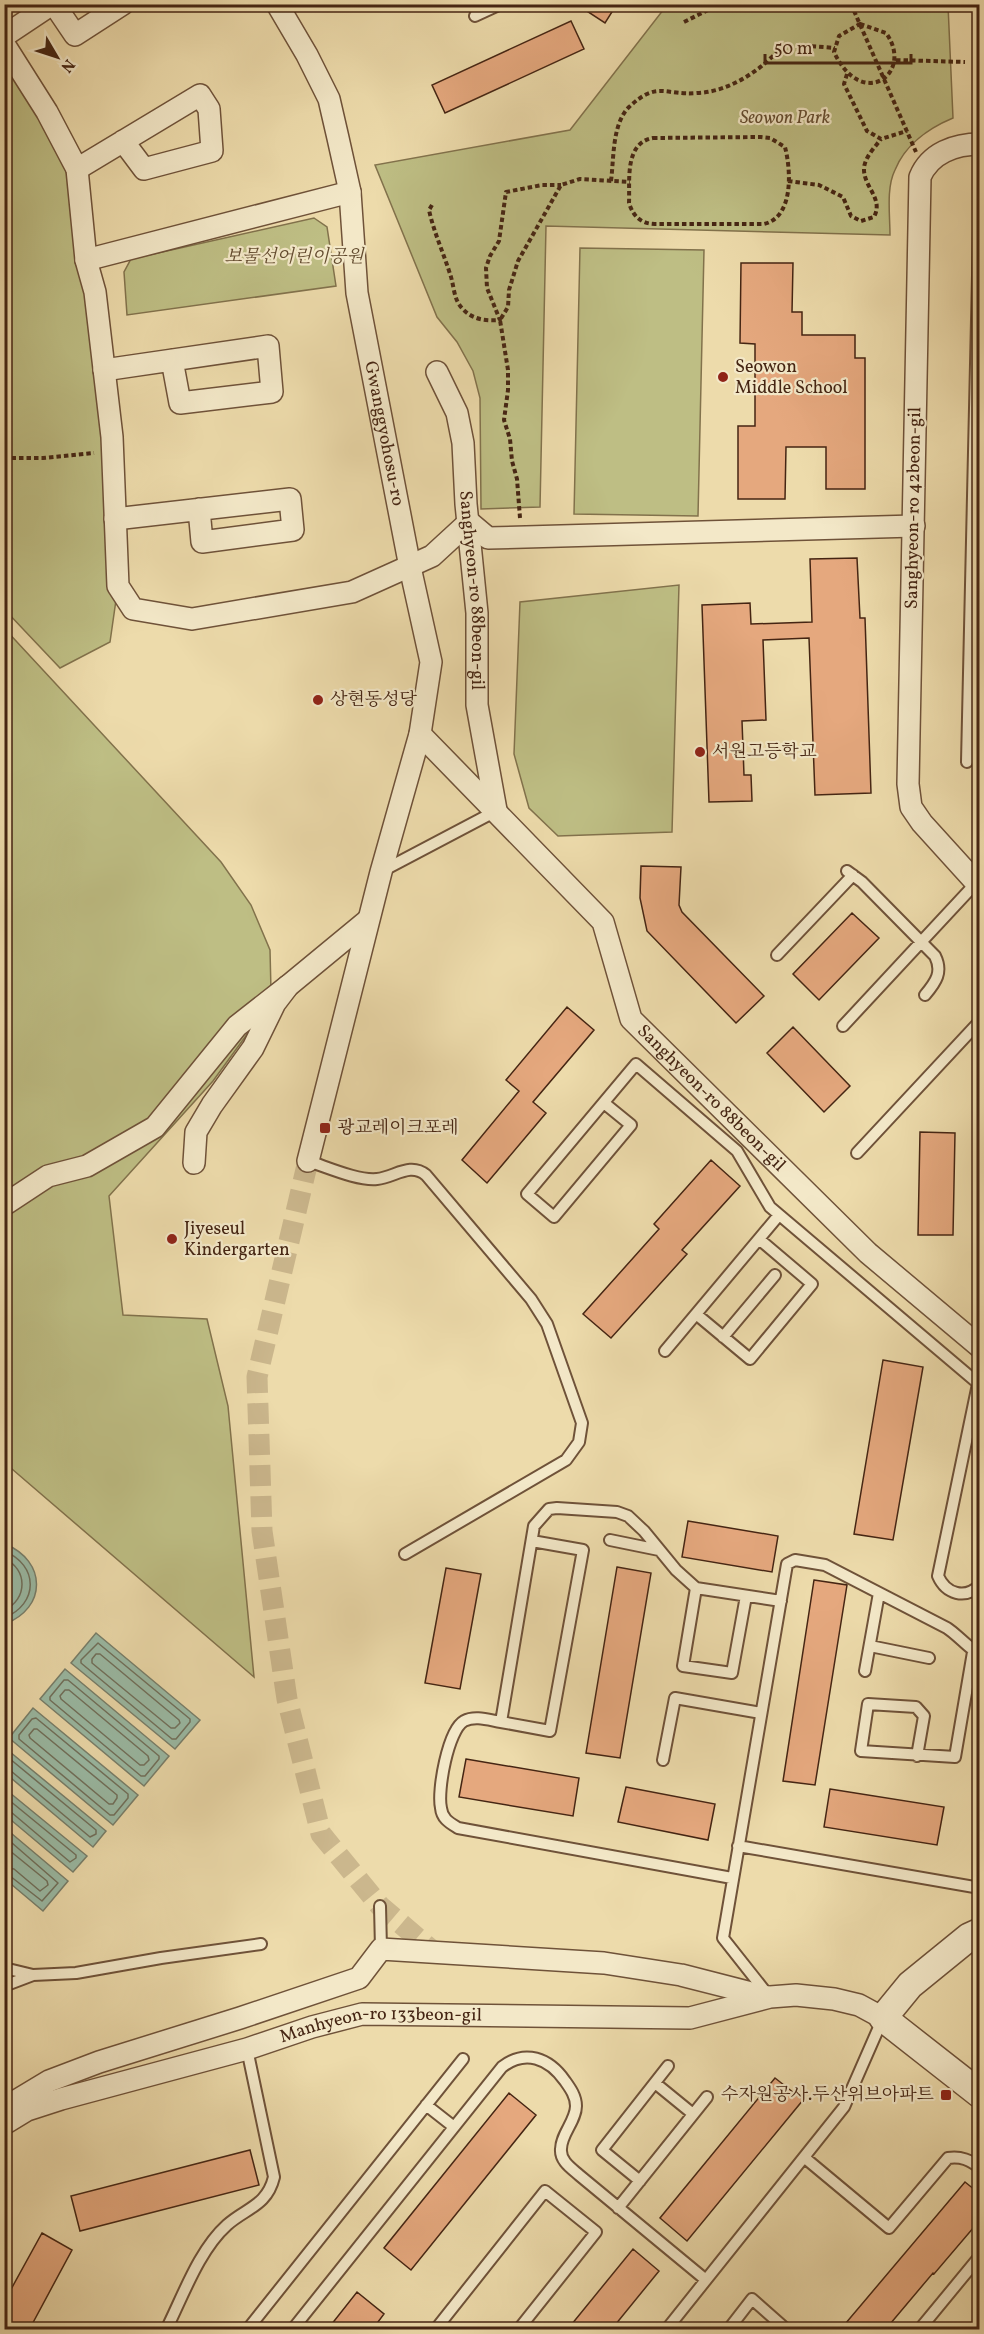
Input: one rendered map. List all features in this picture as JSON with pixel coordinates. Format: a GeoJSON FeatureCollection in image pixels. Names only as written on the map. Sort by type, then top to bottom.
{"type":"FeatureCollection","features":[{"type":"Feature","properties":{"kind":"street"},"geometry":{"type":"LineString","coordinates":[[4,36],[53,4],[75,35],[123,4]]}},
{"type":"Feature","properties":{"kind":"street","name":"Gwanggyohosu-ro"},"geometry":{"type":"LineString","coordinates":[[277,4],[308,55],[329,99],[350,192],[357,293],[410,567],[431,662],[420,734],[381,872]]}},
{"type":"Feature","properties":{"kind":"street"},"geometry":{"type":"LineString","coordinates":[[4,44],[47,111],[77,169],[86,260],[95,291],[112,451],[118,586],[133,609],[192,619],[352,592],[432,556],[469,522],[488,538],[914,526]]}},
{"type":"Feature","properties":{"kind":"street"},"geometry":{"type":"LineString","coordinates":[[77,169],[123,141]]}},
{"type":"Feature","properties":{"kind":"street"},"geometry":{"type":"LineString","coordinates":[[923,169],[950,148],[964,144],[980,144]]}},
{"type":"Feature","properties":{"kind":"street","name":"Sanghyeon-ro 42beon-gil"},"geometry":{"type":"LineString","coordinates":[[923,169],[920,177],[908,784],[911,807],[922,823],[978,885]]}},
{"type":"Feature","properties":{"kind":"street"},"geometry":{"type":"LineString","coordinates":[[86,260],[350,192]]}},
{"type":"Feature","properties":{"kind":"street"},"geometry":{"type":"LineString","coordinates":[[104,370],[172,360],[268,346],[272,392],[180,403],[172,360]]}},
{"type":"Feature","properties":{"kind":"street","name":"Sanghyeon-ro 88beon-gil"},"geometry":{"type":"LineString","coordinates":[[437,372],[457,412],[463,443],[466,504],[477,613],[477,705],[496,811]]}},
{"type":"Feature","properties":{"kind":"street"},"geometry":{"type":"LineString","coordinates":[[115,519],[199,509]]}},
{"type":"Feature","properties":{"kind":"street","name":"Sanghyeon-ro 88beon-gil"},"geometry":{"type":"LineString","coordinates":[[420,734],[603,922],[631,1019],[868,1253],[980,1347]]}},
{"type":"Feature","properties":{"kind":"street"},"geometry":{"type":"LineString","coordinates":[[308,1161],[381,872]]}},
{"type":"Feature","properties":{"kind":"street"},"geometry":{"type":"LineString","coordinates":[[4,1205],[48,1176],[87,1166],[155,1127],[237,1026],[368,920]]}},
{"type":"Feature","properties":{"kind":"street"},"geometry":{"type":"LineString","coordinates":[[194,1163],[196,1132],[212,1105],[253,1048],[275,1003],[288,986]]}},
{"type":"Feature","properties":{"kind":"street"},"geometry":{"type":"LineString","coordinates":[[883,2018],[909,1985],[962,1942],[980,1932]]}},
{"type":"Feature","properties":{"kind":"street"},"geometry":{"type":"LineString","coordinates":[[4,2108],[48,2081],[99,2062],[360,1978],[381,1949],[604,1963],[681,1975],[770,1997],[796,1995],[834,1999],[859,2005],[883,2018],[980,2094]]}},
{"type":"Feature","properties":{"kind":"street","name":"Manhyeon-ro 133beon-gil"},"geometry":{"type":"LineString","coordinates":[[4,2124],[27,2110],[61,2099],[247,2049],[312,2027],[362,2014],[690,2018],[770,1997]]}},
{"type":"Feature","properties":{"kind":"lane"},"geometry":{"type":"LineString","coordinates":[[482,4],[475,16],[501,4]]}},
{"type":"Feature","properties":{"kind":"lane"},"geometry":{"type":"LineString","coordinates":[[967,762],[977,425],[980,187]]}},
{"type":"Feature","properties":{"kind":"lane"},"geometry":{"type":"LineString","coordinates":[[381,872],[496,811]]}},
{"type":"Feature","properties":{"kind":"lane"},"geometry":{"type":"LineString","coordinates":[[777,955],[850,873],[935,956],[939,963],[939,975],[925,995]]}},
{"type":"Feature","properties":{"kind":"lane"},"geometry":{"type":"LineString","coordinates":[[843,1026],[978,885]]}},
{"type":"Feature","properties":{"kind":"lane"},"geometry":{"type":"LineString","coordinates":[[857,1153],[980,1021]]}},
{"type":"Feature","properties":{"kind":"lane"},"geometry":{"type":"LineString","coordinates":[[604,1102],[631,1125],[555,1216],[527,1194],[604,1102],[636,1064],[737,1151],[766,1202],[779,1215],[979,1384],[938,1576],[942,1585],[959,1593],[969,1592],[980,1585]]}},
{"type":"Feature","properties":{"kind":"lane"},"geometry":{"type":"LineString","coordinates":[[308,1161],[374,1180],[388,1178],[410,1168],[420,1170],[426,1175],[540,1310],[553,1339],[582,1423],[579,1442],[566,1460],[405,1554]]}},
{"type":"Feature","properties":{"kind":"lane"},"geometry":{"type":"LineString","coordinates":[[665,1351],[779,1215]]}},
{"type":"Feature","properties":{"kind":"lane"},"geometry":{"type":"LineString","coordinates":[[696,1314],[750,1359],[812,1284],[759,1239]]}},
{"type":"Feature","properties":{"kind":"lane"},"geometry":{"type":"LineString","coordinates":[[723,1337],[775,1275]]}},
{"type":"Feature","properties":{"kind":"lane"},"geometry":{"type":"LineString","coordinates":[[501,1722],[534,1526],[549,1509],[617,1512],[628,1516],[644,1531],[676,1570],[696,1588],[781,1601]]}},
{"type":"Feature","properties":{"kind":"lane"},"geometry":{"type":"LineString","coordinates":[[610,1540],[659,1550]]}},
{"type":"Feature","properties":{"kind":"lane"},"geometry":{"type":"LineString","coordinates":[[532,1541],[583,1550],[550,1731],[472,1718],[462,1722],[455,1729],[449,1743],[440,1798],[445,1819],[458,1828],[732,1878]]}},
{"type":"Feature","properties":{"kind":"lane"},"geometry":{"type":"LineString","coordinates":[[770,1997],[723,1938],[787,1564],[795,1560],[825,1565],[959,1635],[976,1653],[955,1757],[917,1756],[861,1751],[868,1704],[916,1707],[924,1716],[917,1756]]}},
{"type":"Feature","properties":{"kind":"lane"},"geometry":{"type":"LineString","coordinates":[[696,1588],[683,1666],[732,1673],[746,1596]]}},
{"type":"Feature","properties":{"kind":"lane"},"geometry":{"type":"LineString","coordinates":[[865,1671],[879,1593]]}},
{"type":"Feature","properties":{"kind":"lane"},"geometry":{"type":"LineString","coordinates":[[870,1646],[929,1658]]}},
{"type":"Feature","properties":{"kind":"lane"},"geometry":{"type":"LineString","coordinates":[[663,1760],[675,1698],[761,1713]]}},
{"type":"Feature","properties":{"kind":"lane"},"geometry":{"type":"LineString","coordinates":[[738,1846],[980,1888]]}},
{"type":"Feature","properties":{"kind":"lane"},"geometry":{"type":"LineString","coordinates":[[380,1906],[381,1949]]}},
{"type":"Feature","properties":{"kind":"lane"},"geometry":{"type":"LineString","coordinates":[[4,1968],[33,1975],[75,1973],[261,1944]]}},
{"type":"Feature","properties":{"kind":"lane"},"geometry":{"type":"LineString","coordinates":[[4,1986],[33,1975]]}},
{"type":"Feature","properties":{"kind":"lane"},"geometry":{"type":"LineString","coordinates":[[666,2330],[844,2107],[883,2018]]}},
{"type":"Feature","properties":{"kind":"lane"},"geometry":{"type":"LineString","coordinates":[[166,2330],[211,2242],[236,2217],[262,2202],[272,2187],[274,2177],[247,2049]]}},
{"type":"Feature","properties":{"kind":"lane"},"geometry":{"type":"LineString","coordinates":[[292,2330],[502,2067],[508,2062],[527,2057],[546,2061],[561,2075],[574,2097],[576,2107],[560,2150],[562,2158],[579,2175],[706,2280]]}},
{"type":"Feature","properties":{"kind":"lane"},"geometry":{"type":"LineString","coordinates":[[247,2330],[463,2059]]}},
{"type":"Feature","properties":{"kind":"lane"},"geometry":{"type":"LineString","coordinates":[[640,2181],[602,2150],[669,2066]]}},
{"type":"Feature","properties":{"kind":"lane"},"geometry":{"type":"LineString","coordinates":[[655,2083],[693,2114]]}},
{"type":"Feature","properties":{"kind":"lane"},"geometry":{"type":"LineString","coordinates":[[618,2208],[707,2097]]}},
{"type":"Feature","properties":{"kind":"lane"},"geometry":{"type":"LineString","coordinates":[[426,2105],[454,2127]]}},
{"type":"Feature","properties":{"kind":"lane"},"geometry":{"type":"LineString","coordinates":[[805,2158],[889,2228],[948,2158],[966,2159],[980,2168]]}},
{"type":"Feature","properties":{"kind":"lane"},"geometry":{"type":"LineString","coordinates":[[435,2330],[544,2191],[596,2232],[518,2330]]}},
{"type":"Feature","properties":{"kind":"lane"},"geometry":{"type":"LineString","coordinates":[[919,2330],[980,2256]]}},
{"type":"Feature","properties":{"kind":"lane"},"geometry":{"type":"LineString","coordinates":[[728,2330],[752,2299],[787,2330]]}},
{"type":"Feature","properties":{"kind":"path"},"geometry":{"type":"LineString","coordinates":[[684,22],[720,4]]}},
{"type":"Feature","properties":{"kind":"path"},"geometry":{"type":"LineString","coordinates":[[851,4],[923,169]]}},
{"type":"Feature","properties":{"kind":"path"},"geometry":{"type":"LineString","coordinates":[[860,24],[886,33],[892,42],[896,60],[884,79],[871,83],[860,83],[848,74],[834,52],[839,36],[860,24]]}},
{"type":"Feature","properties":{"kind":"path"},"geometry":{"type":"LineString","coordinates":[[611,181],[618,125],[627,109],[646,93],[662,90],[696,94],[716,90],[743,79],[782,50],[793,47],[835,48]]}},
{"type":"Feature","properties":{"kind":"path"},"geometry":{"type":"LineString","coordinates":[[896,60],[965,62]]}},
{"type":"Feature","properties":{"kind":"path"},"geometry":{"type":"LineString","coordinates":[[848,74],[844,84],[848,97],[867,131],[881,139]]}},
{"type":"Feature","properties":{"kind":"path"},"geometry":{"type":"LineString","coordinates":[[788,181],[819,185],[843,198],[851,216],[861,221],[874,218],[877,212],[877,201],[866,180],[864,167],[867,158],[881,139],[907,131]]}},
{"type":"Feature","properties":{"kind":"path"},"geometry":{"type":"LineString","coordinates":[[770,138],[785,147],[788,181],[786,203],[782,211],[777,217],[764,224],[647,224],[641,222],[631,210],[629,203],[631,157],[645,140],[770,138]]}},
{"type":"Feature","properties":{"kind":"path"},"geometry":{"type":"LineString","coordinates":[[522,537],[517,479],[504,420],[508,370],[500,320],[487,288],[486,268],[499,241],[506,192],[542,185],[561,185],[580,179],[630,182]]}},
{"type":"Feature","properties":{"kind":"path"},"geometry":{"type":"LineString","coordinates":[[500,320],[508,307],[509,290],[518,261],[561,185]]}},
{"type":"Feature","properties":{"kind":"path"},"geometry":{"type":"LineString","coordinates":[[432,205],[429,210],[432,225],[451,277],[454,294],[462,309],[482,321],[500,320]]}},
{"type":"Feature","properties":{"kind":"path"},"geometry":{"type":"LineString","coordinates":[[4,458],[43,458],[112,451]]}},
{"type":"Feature","properties":{"kind":"green space","name":"Seowon Park"},"geometry":{"type":"Polygon","coordinates":[[[667,5],[948,5],[953,118],[919,138],[899,161],[890,185],[890,235],[546,226],[540,507],[481,509],[480,398],[473,371],[457,342],[437,317],[375,165],[570,130],[667,5]]]}},
{"type":"Feature","properties":{"kind":"green space"},"geometry":{"type":"Polygon","coordinates":[[[4,44],[77,169],[118,586],[110,642],[60,668],[5,610],[4,44]]]}},
{"type":"Feature","properties":{"kind":"green space","name":"보물선어린이공원"},"geometry":{"type":"Polygon","coordinates":[[[314,218],[327,227],[336,286],[127,315],[124,272],[131,259],[314,218]]]}},
{"type":"Feature","properties":{"kind":"green space"},"geometry":{"type":"Polygon","coordinates":[[[580,248],[704,250],[698,516],[574,514],[580,248]]]}},
{"type":"Feature","properties":{"kind":"green space"},"geometry":{"type":"Polygon","coordinates":[[[679,585],[672,832],[558,836],[529,808],[514,754],[520,602],[679,585]]]}},
{"type":"Feature","properties":{"kind":"green space"},"geometry":{"type":"Polygon","coordinates":[[[4,628],[221,862],[251,905],[270,950],[271,991],[248,1033],[213,1081],[109,1196],[123,1315],[207,1319],[228,1406],[254,1677],[5,1463],[4,628]]]}},
{"type":"Feature","properties":{"kind":"water"},"geometry":{"type":"Polygon","coordinates":[[[5,1544],[29,1561],[35,1573],[36,1584],[35,1596],[29,1607],[19,1617],[5,1624],[5,1544]]]}},
{"type":"Feature","properties":{"kind":"water"},"geometry":{"type":"Polygon","coordinates":[[[96,1633],[200,1720],[175,1749],[71,1663],[96,1633]]]}},
{"type":"Feature","properties":{"kind":"water"},"geometry":{"type":"Polygon","coordinates":[[[65,1669],[169,1756],[144,1786],[40,1699],[65,1669]]]}},
{"type":"Feature","properties":{"kind":"water"},"geometry":{"type":"Polygon","coordinates":[[[33,1708],[138,1795],[113,1825],[9,1738],[33,1708]]]}},
{"type":"Feature","properties":{"kind":"water"},"geometry":{"type":"Polygon","coordinates":[[[4,1747],[106,1831],[93,1847],[5,1773],[4,1747]]]}},
{"type":"Feature","properties":{"kind":"water"},"geometry":{"type":"Polygon","coordinates":[[[4,1788],[87,1856],[73,1872],[5,1815],[4,1788]]]}},
{"type":"Feature","properties":{"kind":"water"},"geometry":{"type":"Polygon","coordinates":[[[5,1828],[68,1881],[43,1911],[5,1879],[5,1828]]]}},
{"type":"Feature","properties":{"kind":"building"},"geometry":{"type":"Polygon","coordinates":[[[576,4],[617,4],[605,23],[576,4]]]}},
{"type":"Feature","properties":{"kind":"building"},"geometry":{"type":"Polygon","coordinates":[[[571,21],[584,49],[445,113],[432,85],[571,21]]]}},
{"type":"Feature","properties":{"kind":"building"},"geometry":{"type":"Polygon","coordinates":[[[741,263],[793,263],[792,312],[802,312],[802,335],[855,335],[855,358],[865,358],[865,489],[826,489],[826,447],[786,447],[785,499],[738,499],[738,426],[755,426],[755,344],[740,343],[741,263]]]}},
{"type":"Feature","properties":{"kind":"building"},"geometry":{"type":"Polygon","coordinates":[[[857,558],[860,618],[865,618],[871,793],[815,795],[809,638],[763,640],[766,720],[742,721],[744,775],[751,775],[752,801],[709,802],[702,605],[750,603],[751,624],[812,622],[810,559],[857,558]]]}},
{"type":"Feature","properties":{"kind":"building"},"geometry":{"type":"Polygon","coordinates":[[[641,866],[681,867],[679,905],[682,912],[764,996],[736,1023],[647,931],[640,898],[641,866]]]}},
{"type":"Feature","properties":{"kind":"building"},"geometry":{"type":"Polygon","coordinates":[[[852,913],[879,938],[819,1000],[793,974],[852,913]]]}},
{"type":"Feature","properties":{"kind":"building"},"geometry":{"type":"Polygon","coordinates":[[[567,1007],[594,1030],[533,1102],[546,1113],[487,1183],[462,1160],[519,1091],[506,1080],[567,1007]]]}},
{"type":"Feature","properties":{"kind":"building"},"geometry":{"type":"Polygon","coordinates":[[[793,1027],[850,1086],[824,1112],[767,1053],[793,1027]]]}},
{"type":"Feature","properties":{"kind":"building"},"geometry":{"type":"Polygon","coordinates":[[[920,1132],[955,1133],[953,1235],[918,1235],[920,1132]]]}},
{"type":"Feature","properties":{"kind":"building"},"geometry":{"type":"Polygon","coordinates":[[[711,1160],[740,1186],[682,1250],[687,1254],[611,1338],[583,1314],[659,1229],[654,1224],[711,1160]]]}},
{"type":"Feature","properties":{"kind":"building"},"geometry":{"type":"Polygon","coordinates":[[[883,1360],[923,1367],[893,1540],[854,1534],[883,1360]]]}},
{"type":"Feature","properties":{"kind":"building"},"geometry":{"type":"Polygon","coordinates":[[[688,1521],[778,1536],[772,1572],[682,1557],[688,1521]]]}},
{"type":"Feature","properties":{"kind":"building"},"geometry":{"type":"Polygon","coordinates":[[[617,1567],[651,1573],[620,1758],[586,1753],[617,1567]]]}},
{"type":"Feature","properties":{"kind":"building"},"geometry":{"type":"Polygon","coordinates":[[[446,1568],[481,1574],[460,1689],[425,1683],[446,1568]]]}},
{"type":"Feature","properties":{"kind":"building"},"geometry":{"type":"Polygon","coordinates":[[[814,1580],[847,1585],[815,1785],[783,1781],[814,1580]]]}},
{"type":"Feature","properties":{"kind":"building"},"geometry":{"type":"Polygon","coordinates":[[[466,1759],[579,1778],[573,1816],[459,1797],[466,1759]]]}},
{"type":"Feature","properties":{"kind":"building"},"geometry":{"type":"Polygon","coordinates":[[[626,1787],[715,1804],[708,1840],[618,1822],[626,1787]]]}},
{"type":"Feature","properties":{"kind":"building"},"geometry":{"type":"Polygon","coordinates":[[[830,1789],[944,1807],[937,1845],[824,1827],[830,1789]]]}},
{"type":"Feature","properties":{"kind":"building"},"geometry":{"type":"Polygon","coordinates":[[[775,2078],[803,2100],[687,2241],[660,2218],[775,2078]]]}},
{"type":"Feature","properties":{"kind":"building"},"geometry":{"type":"Polygon","coordinates":[[[509,2093],[536,2115],[411,2270],[384,2248],[509,2093]]]}},
{"type":"Feature","properties":{"kind":"building"},"geometry":{"type":"Polygon","coordinates":[[[250,2150],[259,2185],[80,2231],[71,2196],[250,2150]]]}},
{"type":"Feature","properties":{"kind":"building"},"geometry":{"type":"Polygon","coordinates":[[[965,2182],[980,2194],[980,2220],[885,2330],[840,2330],[965,2182]]]}},
{"type":"Feature","properties":{"kind":"building"},"geometry":{"type":"Polygon","coordinates":[[[42,2233],[72,2250],[29,2330],[4,2330],[4,2302],[42,2233]]]}},
{"type":"Feature","properties":{"kind":"building"},"geometry":{"type":"Polygon","coordinates":[[[633,2249],[659,2271],[611,2330],[567,2330],[633,2249]]]}},
{"type":"Feature","properties":{"kind":"building"},"geometry":{"type":"Polygon","coordinates":[[[357,2292],[384,2314],[372,2330],[327,2330],[357,2292]]]}},
{"type":"Feature","properties":{"kind":"tunnel"},"geometry":{"type":"LineString","coordinates":[[308,1161],[257,1377],[262,1531],[287,1699],[321,1834],[380,1906],[434,1952]]}},
{"type":"Feature","properties":{"kind":"place","name":"Seowon Middle School"},"geometry":{"type":"Point","coordinates":[723,377]}},
{"type":"Feature","properties":{"kind":"place","name":"상현동성당"},"geometry":{"type":"Point","coordinates":[318,700]}},
{"type":"Feature","properties":{"kind":"place","name":"서원고등학교"},"geometry":{"type":"Point","coordinates":[700,752]}},
{"type":"Feature","properties":{"kind":"place","name":"광교레이크포레"},"geometry":{"type":"Point","coordinates":[325,1128]}},
{"type":"Feature","properties":{"kind":"place","name":"Jiyeseul Kindergarten"},"geometry":{"type":"Point","coordinates":[172,1239]}},
{"type":"Feature","properties":{"kind":"place","name":"수자원공사.두산위브아파트"},"geometry":{"type":"Point","coordinates":[946,2095]}}]}
